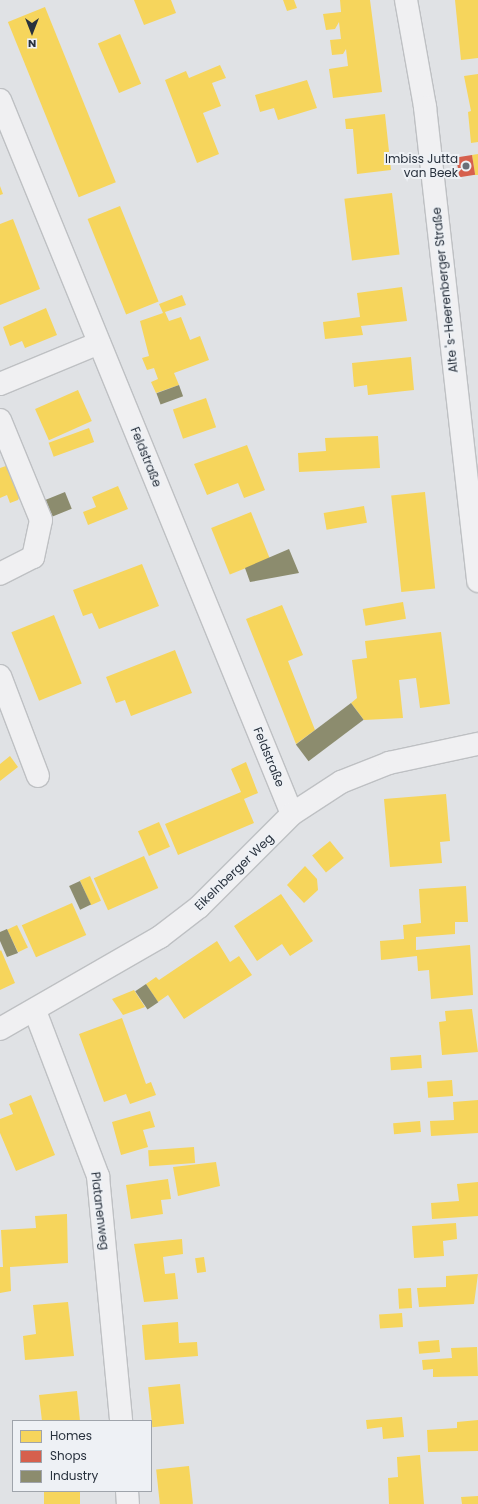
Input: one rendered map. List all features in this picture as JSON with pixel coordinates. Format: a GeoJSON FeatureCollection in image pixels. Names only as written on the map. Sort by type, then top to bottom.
{"type":"FeatureCollection","features":[{"type":"Feature","properties":{"kind":"street","name":"Alte 's-Heerenberger Straße"},"geometry":{"type":"LineString","coordinates":[[406,0],[425,107],[478,581]]}},
{"type":"Feature","properties":{"kind":"street","name":"Feldstraße"},"geometry":{"type":"LineString","coordinates":[[0,100],[292,814]]}},
{"type":"Feature","properties":{"kind":"street"},"geometry":{"type":"LineString","coordinates":[[0,384],[99,343]]}},
{"type":"Feature","properties":{"kind":"street"},"geometry":{"type":"LineString","coordinates":[[0,420],[41,520],[33,557],[0,574]]}},
{"type":"Feature","properties":{"kind":"street"},"geometry":{"type":"LineString","coordinates":[[0,676],[38,776]]}},
{"type":"Feature","properties":{"kind":"street","name":"Eikelnberger Weg"},"geometry":{"type":"LineString","coordinates":[[0,1029],[35,1011],[160,937],[200,907],[292,814],[341,782],[389,763],[478,744]]}},
{"type":"Feature","properties":{"kind":"street","name":"Platanenweg"},"geometry":{"type":"LineString","coordinates":[[35,1011],[98,1176],[121,1420]]}},
{"type":"Feature","properties":{"kind":"street"},"geometry":{"type":"LineString","coordinates":[[127,1492],[128,1504]]}},
{"type":"Feature","properties":{"kind":"building: Homes"},"geometry":{"type":"Polygon","coordinates":[[[134,0],[171,0],[176,13],[144,25],[134,0]]]}},
{"type":"Feature","properties":{"kind":"building: Homes"},"geometry":{"type":"Polygon","coordinates":[[[283,0],[294,0],[297,8],[287,11],[283,0]]]}},
{"type":"Feature","properties":{"kind":"building: Homes"},"geometry":{"type":"Polygon","coordinates":[[[340,0],[370,0],[382,92],[333,98],[329,69],[348,66],[346,49],[343,54],[332,55],[330,40],[341,39],[339,22],[335,29],[326,30],[323,14],[341,12],[340,0]]]}},
{"type":"Feature","properties":{"kind":"building: Homes"},"geometry":{"type":"Polygon","coordinates":[[[455,0],[478,0],[478,58],[461,60],[455,0]]]}},
{"type":"Feature","properties":{"kind":"building: Homes"},"geometry":{"type":"Polygon","coordinates":[[[45,7],[116,182],[79,197],[8,22],[45,7]]]}},
{"type":"Feature","properties":{"kind":"building: Homes"},"geometry":{"type":"Polygon","coordinates":[[[120,34],[141,84],[119,93],[98,43],[120,34]]]}},
{"type":"Feature","properties":{"kind":"building: Homes"},"geometry":{"type":"Polygon","coordinates":[[[220,65],[226,78],[212,83],[221,106],[203,113],[219,154],[197,163],[165,80],[186,71],[189,78],[220,65]]]}},
{"type":"Feature","properties":{"kind":"building: Homes"},"geometry":{"type":"Polygon","coordinates":[[[478,74],[478,142],[471,143],[468,112],[471,111],[464,76],[478,74]]]}},
{"type":"Feature","properties":{"kind":"building: Homes"},"geometry":{"type":"Polygon","coordinates":[[[307,80],[317,108],[278,120],[274,108],[260,112],[255,95],[307,80]]]}},
{"type":"Feature","properties":{"kind":"building: Homes"},"geometry":{"type":"Polygon","coordinates":[[[385,114],[391,170],[357,174],[353,129],[346,129],[345,119],[385,114]]]}},
{"type":"Feature","properties":{"kind":"building: Homes"},"geometry":{"type":"Polygon","coordinates":[[[478,154],[478,175],[475,175],[472,155],[478,154]]]}},
{"type":"Feature","properties":{"kind":"building: Homes"},"geometry":{"type":"Polygon","coordinates":[[[0,186],[3,194],[0,195],[0,186]]]}},
{"type":"Feature","properties":{"kind":"building: Homes"},"geometry":{"type":"Polygon","coordinates":[[[392,193],[400,255],[352,260],[344,199],[392,193]]]}},
{"type":"Feature","properties":{"kind":"building: Homes"},"geometry":{"type":"Polygon","coordinates":[[[120,206],[159,301],[126,315],[88,219],[120,206]]]}},
{"type":"Feature","properties":{"kind":"building: Homes"},"geometry":{"type":"Polygon","coordinates":[[[13,219],[40,289],[0,305],[0,224],[13,219]]]}},
{"type":"Feature","properties":{"kind":"building: Homes"},"geometry":{"type":"Polygon","coordinates":[[[402,287],[407,321],[361,326],[363,335],[325,339],[323,322],[360,317],[357,293],[402,287]]]}},
{"type":"Feature","properties":{"kind":"building: Homes"},"geometry":{"type":"Polygon","coordinates":[[[182,295],[186,305],[165,312],[169,321],[181,317],[190,340],[200,336],[209,360],[174,373],[179,385],[156,393],[151,382],[158,379],[154,368],[147,370],[142,358],[149,356],[140,321],[163,313],[159,304],[182,295]]]}},
{"type":"Feature","properties":{"kind":"building: Homes"},"geometry":{"type":"Polygon","coordinates":[[[46,308],[57,335],[25,348],[22,341],[10,346],[3,327],[46,308]]]}},
{"type":"Feature","properties":{"kind":"building: Homes"},"geometry":{"type":"Polygon","coordinates":[[[411,357],[414,390],[368,395],[367,385],[354,387],[352,363],[411,357]]]}},
{"type":"Feature","properties":{"kind":"building: Homes"},"geometry":{"type":"Polygon","coordinates":[[[78,390],[92,421],[49,440],[35,409],[78,390]]]}},
{"type":"Feature","properties":{"kind":"building: Homes"},"geometry":{"type":"Polygon","coordinates":[[[206,398],[216,427],[183,439],[173,409],[206,398]]]}},
{"type":"Feature","properties":{"kind":"building: Homes"},"geometry":{"type":"Polygon","coordinates":[[[89,428],[94,442],[54,457],[49,443],[89,428]]]}},
{"type":"Feature","properties":{"kind":"building: Homes"},"geometry":{"type":"Polygon","coordinates":[[[378,436],[380,468],[299,472],[298,453],[326,451],[325,438],[378,436]]]}},
{"type":"Feature","properties":{"kind":"building: Homes"},"geometry":{"type":"Polygon","coordinates":[[[247,445],[265,490],[244,498],[238,483],[207,495],[194,464],[247,445]]]}},
{"type":"Feature","properties":{"kind":"building: Homes"},"geometry":{"type":"Polygon","coordinates":[[[9,465],[21,494],[18,500],[10,503],[7,495],[0,498],[0,468],[9,465]]]}},
{"type":"Feature","properties":{"kind":"building: Homes"},"geometry":{"type":"Polygon","coordinates":[[[118,486],[128,509],[88,525],[83,512],[96,507],[92,497],[118,486]]]}},
{"type":"Feature","properties":{"kind":"building: Homes"},"geometry":{"type":"Polygon","coordinates":[[[425,492],[435,588],[401,592],[391,496],[425,492]]]}},
{"type":"Feature","properties":{"kind":"building: Homes"},"geometry":{"type":"Polygon","coordinates":[[[364,506],[367,523],[327,530],[324,513],[364,506]]]}},
{"type":"Feature","properties":{"kind":"building: Homes"},"geometry":{"type":"Polygon","coordinates":[[[251,512],[270,558],[230,574],[211,528],[251,512]]]}},
{"type":"Feature","properties":{"kind":"building: Homes"},"geometry":{"type":"Polygon","coordinates":[[[142,564],[159,606],[99,629],[92,613],[83,616],[73,590],[142,564]]]}},
{"type":"Feature","properties":{"kind":"building: Homes"},"geometry":{"type":"Polygon","coordinates":[[[403,602],[406,619],[366,626],[363,609],[403,602]]]}},
{"type":"Feature","properties":{"kind":"building: Homes"},"geometry":{"type":"Polygon","coordinates":[[[282,605],[303,655],[288,661],[315,730],[296,744],[246,619],[282,605]]]}},
{"type":"Feature","properties":{"kind":"building: Homes"},"geometry":{"type":"Polygon","coordinates":[[[54,615],[82,684],[39,701],[11,632],[54,615]]]}},
{"type":"Feature","properties":{"kind":"building: Homes"},"geometry":{"type":"Polygon","coordinates":[[[441,632],[450,704],[420,708],[416,678],[399,680],[403,718],[364,720],[351,703],[357,698],[352,660],[367,658],[365,641],[441,632]]]}},
{"type":"Feature","properties":{"kind":"building: Homes"},"geometry":{"type":"Polygon","coordinates":[[[175,650],[192,693],[131,716],[125,700],[116,703],[106,677],[175,650]]]}},
{"type":"Feature","properties":{"kind":"building: Homes"},"geometry":{"type":"Polygon","coordinates":[[[10,756],[18,767],[0,781],[0,764],[10,756]]]}},
{"type":"Feature","properties":{"kind":"building: Homes"},"geometry":{"type":"Polygon","coordinates":[[[246,762],[258,793],[244,799],[254,823],[178,855],[165,824],[241,792],[231,769],[246,762]]]}},
{"type":"Feature","properties":{"kind":"building: Homes"},"geometry":{"type":"Polygon","coordinates":[[[446,794],[450,841],[440,842],[442,863],[390,867],[384,799],[446,794]]]}},
{"type":"Feature","properties":{"kind":"building: Homes"},"geometry":{"type":"Polygon","coordinates":[[[159,822],[170,847],[149,856],[138,831],[159,822]]]}},
{"type":"Feature","properties":{"kind":"building: Homes"},"geometry":{"type":"Polygon","coordinates":[[[330,841],[344,858],[326,873],[312,855],[330,841]]]}},
{"type":"Feature","properties":{"kind":"building: Homes"},"geometry":{"type":"Polygon","coordinates":[[[144,856],[158,888],[108,910],[94,878],[144,856]]]}},
{"type":"Feature","properties":{"kind":"building: Homes"},"geometry":{"type":"Polygon","coordinates":[[[305,866],[317,879],[318,890],[304,903],[287,885],[305,866]]]}},
{"type":"Feature","properties":{"kind":"building: Homes"},"geometry":{"type":"Polygon","coordinates":[[[90,876],[101,901],[91,905],[80,880],[90,876]]]}},
{"type":"Feature","properties":{"kind":"building: Homes"},"geometry":{"type":"Polygon","coordinates":[[[466,886],[468,922],[455,922],[455,934],[416,937],[416,950],[470,945],[473,995],[431,999],[429,970],[418,971],[417,956],[381,960],[380,941],[404,939],[403,925],[421,923],[419,889],[466,886]]]}},
{"type":"Feature","properties":{"kind":"building: Homes"},"geometry":{"type":"Polygon","coordinates":[[[281,894],[313,941],[290,956],[282,944],[257,961],[234,926],[281,894]]]}},
{"type":"Feature","properties":{"kind":"building: Homes"},"geometry":{"type":"Polygon","coordinates":[[[72,903],[86,935],[36,957],[22,925],[72,903]]]}},
{"type":"Feature","properties":{"kind":"building: Homes"},"geometry":{"type":"Polygon","coordinates":[[[17,925],[28,947],[18,952],[7,930],[17,925]]]}},
{"type":"Feature","properties":{"kind":"building: Homes"},"geometry":{"type":"Polygon","coordinates":[[[217,941],[230,962],[239,956],[252,975],[184,1019],[168,995],[158,1002],[146,984],[156,977],[159,980],[217,941]]]}},
{"type":"Feature","properties":{"kind":"building: Homes"},"geometry":{"type":"Polygon","coordinates":[[[1,950],[15,983],[0,990],[0,951],[1,950]]]}},
{"type":"Feature","properties":{"kind":"building: Homes"},"geometry":{"type":"Polygon","coordinates":[[[134,990],[145,1007],[123,1015],[112,999],[134,990]]]}},
{"type":"Feature","properties":{"kind":"building: Homes"},"geometry":{"type":"Polygon","coordinates":[[[472,1009],[478,1052],[442,1055],[439,1022],[446,1021],[445,1011],[472,1009]]]}},
{"type":"Feature","properties":{"kind":"building: Homes"},"geometry":{"type":"Polygon","coordinates":[[[122,1018],[146,1084],[151,1082],[156,1095],[130,1104],[126,1094],[104,1102],[79,1034],[122,1018]]]}},
{"type":"Feature","properties":{"kind":"building: Homes"},"geometry":{"type":"Polygon","coordinates":[[[421,1055],[422,1068],[391,1070],[390,1057],[421,1055]]]}},
{"type":"Feature","properties":{"kind":"building: Homes"},"geometry":{"type":"Polygon","coordinates":[[[452,1080],[453,1096],[428,1098],[427,1082],[452,1080]]]}},
{"type":"Feature","properties":{"kind":"building: Homes"},"geometry":{"type":"Polygon","coordinates":[[[31,1095],[55,1155],[16,1171],[0,1133],[0,1119],[13,1114],[9,1104],[31,1095]]]}},
{"type":"Feature","properties":{"kind":"building: Homes"},"geometry":{"type":"Polygon","coordinates":[[[478,1100],[478,1133],[431,1136],[430,1121],[454,1120],[453,1102],[478,1100]]]}},
{"type":"Feature","properties":{"kind":"building: Homes"},"geometry":{"type":"Polygon","coordinates":[[[150,1111],[155,1127],[143,1130],[148,1147],[121,1155],[112,1122],[150,1111]]]}},
{"type":"Feature","properties":{"kind":"building: Homes"},"geometry":{"type":"Polygon","coordinates":[[[420,1121],[421,1132],[394,1134],[393,1123],[420,1121]]]}},
{"type":"Feature","properties":{"kind":"building: Homes"},"geometry":{"type":"Polygon","coordinates":[[[194,1147],[195,1163],[149,1166],[148,1150],[194,1147]]]}},
{"type":"Feature","properties":{"kind":"building: Homes"},"geometry":{"type":"Polygon","coordinates":[[[216,1162],[220,1186],[178,1196],[173,1167],[216,1162]]]}},
{"type":"Feature","properties":{"kind":"building: Homes"},"geometry":{"type":"Polygon","coordinates":[[[168,1179],[171,1199],[161,1200],[163,1214],[131,1219],[126,1185],[168,1179]]]}},
{"type":"Feature","properties":{"kind":"building: Homes"},"geometry":{"type":"Polygon","coordinates":[[[478,1182],[478,1216],[432,1219],[431,1203],[459,1201],[457,1184],[478,1182]]]}},
{"type":"Feature","properties":{"kind":"building: Homes"},"geometry":{"type":"Polygon","coordinates":[[[67,1214],[68,1263],[10,1267],[11,1291],[0,1293],[0,1267],[3,1267],[1,1230],[36,1228],[35,1216],[67,1214]]]}},
{"type":"Feature","properties":{"kind":"building: Homes"},"geometry":{"type":"Polygon","coordinates":[[[456,1223],[457,1239],[443,1241],[444,1256],[414,1258],[412,1226],[456,1223]]]}},
{"type":"Feature","properties":{"kind":"building: Homes"},"geometry":{"type":"Polygon","coordinates":[[[182,1239],[183,1254],[163,1257],[165,1274],[175,1273],[178,1299],[144,1302],[134,1244],[182,1239]]]}},
{"type":"Feature","properties":{"kind":"building: Homes"},"geometry":{"type":"Polygon","coordinates":[[[204,1257],[206,1272],[197,1273],[195,1258],[204,1257]]]}},
{"type":"Feature","properties":{"kind":"building: Homes"},"geometry":{"type":"Polygon","coordinates":[[[478,1274],[474,1304],[419,1307],[417,1288],[446,1287],[446,1276],[478,1274]]]}},
{"type":"Feature","properties":{"kind":"building: Homes"},"geometry":{"type":"Polygon","coordinates":[[[411,1288],[412,1308],[399,1309],[398,1289],[411,1288]]]}},
{"type":"Feature","properties":{"kind":"building: Homes"},"geometry":{"type":"Polygon","coordinates":[[[68,1302],[74,1356],[25,1360],[23,1336],[36,1334],[33,1305],[68,1302]]]}},
{"type":"Feature","properties":{"kind":"building: Homes"},"geometry":{"type":"Polygon","coordinates":[[[402,1313],[403,1327],[380,1329],[379,1315],[402,1313]]]}},
{"type":"Feature","properties":{"kind":"building: Homes"},"geometry":{"type":"Polygon","coordinates":[[[178,1322],[179,1343],[197,1342],[198,1356],[145,1360],[142,1325],[178,1322]]]}},
{"type":"Feature","properties":{"kind":"building: Homes"},"geometry":{"type":"Polygon","coordinates":[[[439,1340],[440,1352],[419,1354],[418,1342],[439,1340]]]}},
{"type":"Feature","properties":{"kind":"building: Homes"},"geometry":{"type":"Polygon","coordinates":[[[477,1347],[478,1376],[433,1377],[433,1369],[423,1370],[422,1360],[452,1358],[451,1348],[477,1347]]]}},
{"type":"Feature","properties":{"kind":"building: Homes"},"geometry":{"type":"Polygon","coordinates":[[[180,1384],[184,1424],[152,1427],[148,1387],[180,1384]]]}},
{"type":"Feature","properties":{"kind":"building: Homes"},"geometry":{"type":"Polygon","coordinates":[[[77,1391],[80,1420],[42,1420],[39,1395],[77,1391]]]}},
{"type":"Feature","properties":{"kind":"building: Homes"},"geometry":{"type":"Polygon","coordinates":[[[402,1417],[404,1437],[383,1439],[382,1427],[367,1429],[366,1420],[402,1417]]]}},
{"type":"Feature","properties":{"kind":"building: Homes"},"geometry":{"type":"Polygon","coordinates":[[[478,1420],[478,1451],[428,1452],[427,1430],[457,1428],[457,1422],[478,1420]]]}},
{"type":"Feature","properties":{"kind":"building: Homes"},"geometry":{"type":"Polygon","coordinates":[[[420,1455],[424,1504],[389,1504],[388,1478],[398,1477],[397,1457],[420,1455]]]}},
{"type":"Feature","properties":{"kind":"building: Homes"},"geometry":{"type":"Polygon","coordinates":[[[189,1466],[193,1504],[160,1504],[156,1469],[189,1466]]]}},
{"type":"Feature","properties":{"kind":"building: Homes"},"geometry":{"type":"Polygon","coordinates":[[[44,1492],[80,1492],[80,1504],[44,1504],[44,1492]]]}},
{"type":"Feature","properties":{"kind":"building: Homes"},"geometry":{"type":"Polygon","coordinates":[[[478,1496],[478,1504],[462,1504],[461,1497],[478,1496]]]}},
{"type":"Feature","properties":{"kind":"building: Shops","name":"Imbiss Jutta van Beek"},"geometry":{"type":"Polygon","coordinates":[[[472,155],[475,175],[459,177],[456,158],[472,155]]]}},
{"type":"Feature","properties":{"kind":"building: Industry"},"geometry":{"type":"Polygon","coordinates":[[[179,385],[183,396],[161,404],[156,393],[179,385]]]}},
{"type":"Feature","properties":{"kind":"building: Industry"},"geometry":{"type":"Polygon","coordinates":[[[65,492],[72,509],[51,517],[45,500],[65,492]]]}},
{"type":"Feature","properties":{"kind":"building: Industry"},"geometry":{"type":"Polygon","coordinates":[[[289,549],[299,573],[250,582],[245,568],[289,549]]]}},
{"type":"Feature","properties":{"kind":"building: Industry"},"geometry":{"type":"Polygon","coordinates":[[[351,703],[364,720],[309,761],[296,745],[351,703]]]}},
{"type":"Feature","properties":{"kind":"building: Industry"},"geometry":{"type":"Polygon","coordinates":[[[80,881],[91,905],[80,910],[69,886],[80,881]]]}},
{"type":"Feature","properties":{"kind":"building: Industry"},"geometry":{"type":"Polygon","coordinates":[[[7,929],[18,953],[7,957],[0,941],[0,932],[7,929]]]}},
{"type":"Feature","properties":{"kind":"building: Industry"},"geometry":{"type":"Polygon","coordinates":[[[146,984],[158,1002],[148,1010],[135,991],[146,984]]]}},
{"type":"Feature","properties":{"kind":"place","name":"Imbiss Jutta van Beek"},"geometry":{"type":"Point","coordinates":[466,166]}}]}
